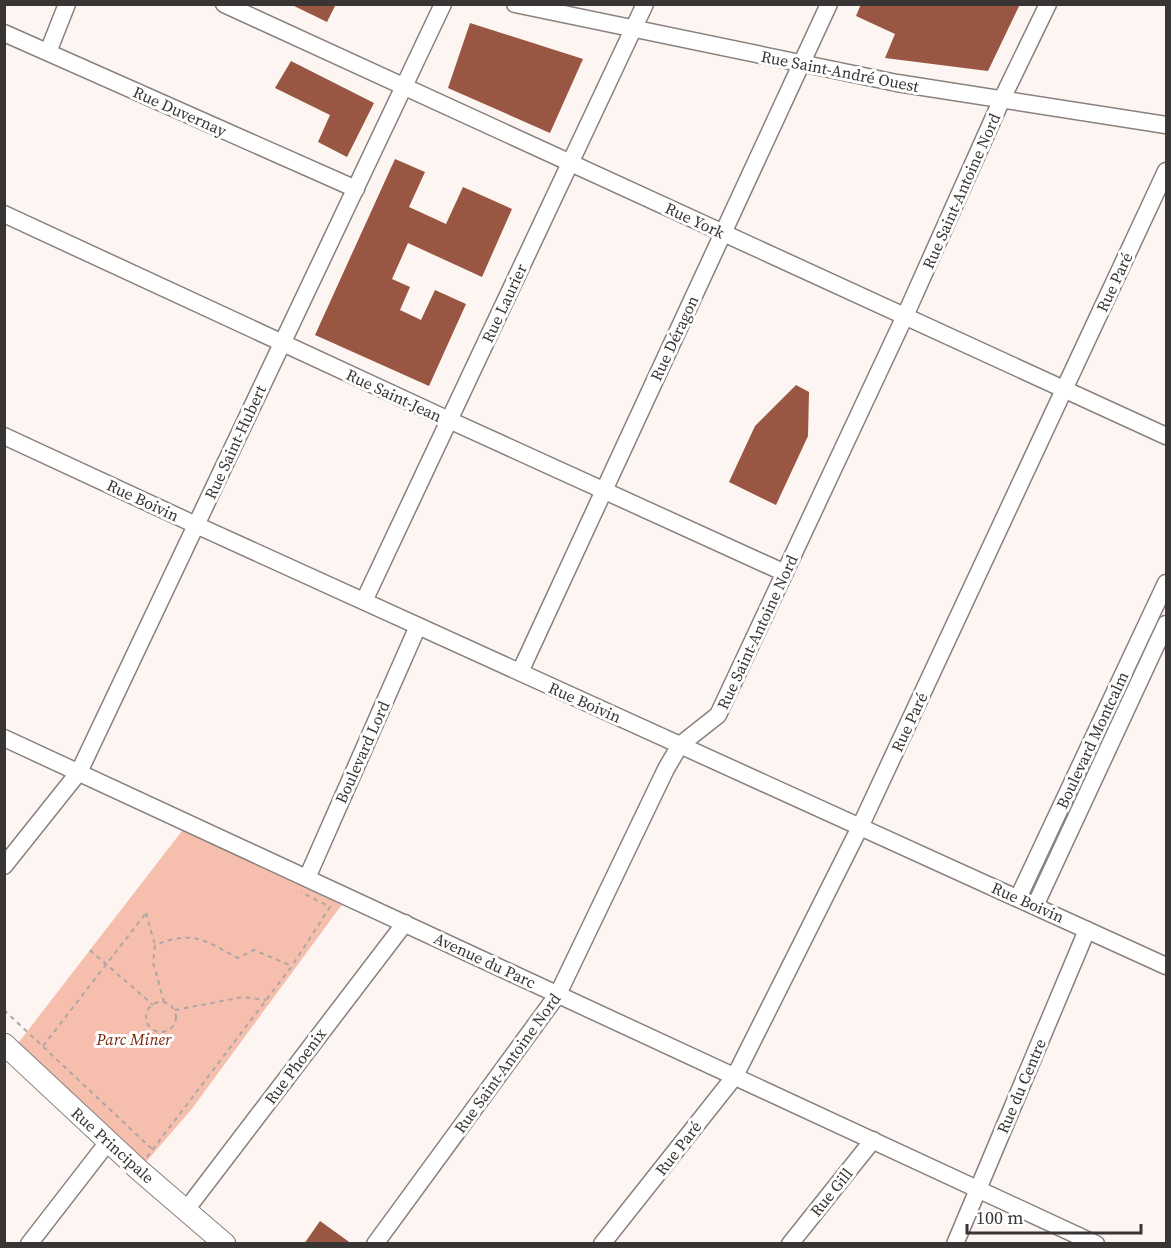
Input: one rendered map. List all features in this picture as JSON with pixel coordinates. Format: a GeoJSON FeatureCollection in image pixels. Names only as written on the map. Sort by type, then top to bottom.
{"type":"FeatureCollection","features":[{"type":"Feature","properties":{"kind":"main road","name":"Rue Principale"},"geometry":{"type":"LineString","coordinates":[[4,1044],[108,1142],[225,1244]]}},
{"type":"Feature","properties":{"kind":"street"},"geometry":{"type":"LineString","coordinates":[[48,52],[67,4]]}},
{"type":"Feature","properties":{"kind":"street","name":"Rue York"},"geometry":{"type":"LineString","coordinates":[[224,4],[1167,436]]}},
{"type":"Feature","properties":{"kind":"street","name":"Rue Saint-Hubert"},"geometry":{"type":"LineString","coordinates":[[4,866],[79,772],[443,4]]}},
{"type":"Feature","properties":{"kind":"street","name":"Rue Saint-André Ouest"},"geometry":{"type":"LineString","coordinates":[[515,4],[801,65],[897,83],[1167,125]]}},
{"type":"Feature","properties":{"kind":"street","name":"Rue Laurier"},"geometry":{"type":"LineString","coordinates":[[364,601],[645,4]]}},
{"type":"Feature","properties":{"kind":"street","name":"Rue Déragon"},"geometry":{"type":"LineString","coordinates":[[520,672],[829,4]]}},
{"type":"Feature","properties":{"kind":"street","name":"Rue Saint-Antoine Nord"},"geometry":{"type":"LineString","coordinates":[[375,1244],[558,994],[666,769],[680,745],[718,715],[1048,4]]}},
{"type":"Feature","properties":{"kind":"street","name":"Rue Duvernay"},"geometry":{"type":"LineString","coordinates":[[4,33],[356,189]]}},
{"type":"Feature","properties":{"kind":"street","name":"Rue Paré"},"geometry":{"type":"LineString","coordinates":[[602,1244],[735,1076],[860,826],[1167,171]]}},
{"type":"Feature","properties":{"kind":"street","name":"Rue Saint-Jean"},"geometry":{"type":"LineString","coordinates":[[4,214],[785,573]]}},
{"type":"Feature","properties":{"kind":"street","name":"Rue Boivin"},"geometry":{"type":"LineString","coordinates":[[4,436],[1167,966]]}},
{"type":"Feature","properties":{"kind":"street","name":"Boulevard Montcalm"},"geometry":{"type":"LineString","coordinates":[[1018,898],[1167,583]]}},
{"type":"Feature","properties":{"kind":"street","name":"Boulevard Montcalm"},"geometry":{"type":"LineString","coordinates":[[1035,906],[1167,624]]}},
{"type":"Feature","properties":{"kind":"street","name":"Boulevard Lord"},"geometry":{"type":"LineString","coordinates":[[306,878],[418,626]]}},
{"type":"Feature","properties":{"kind":"street","name":"Avenue du Parc"},"geometry":{"type":"LineString","coordinates":[[4,738],[1096,1244]]}},
{"type":"Feature","properties":{"kind":"street","name":"Rue Phoenix"},"geometry":{"type":"LineString","coordinates":[[186,1210],[405,923]]}},
{"type":"Feature","properties":{"kind":"street","name":"Rue du Centre"},"geometry":{"type":"LineString","coordinates":[[955,1244],[1087,930]]}},
{"type":"Feature","properties":{"kind":"street","name":"Rue Gill"},"geometry":{"type":"LineString","coordinates":[[790,1244],[873,1140]]}},
{"type":"Feature","properties":{"kind":"street"},"geometry":{"type":"LineString","coordinates":[[30,1244],[108,1142]]}},
{"type":"Feature","properties":{"kind":"path"},"geometry":{"type":"LineString","coordinates":[[175,1010],[243,997],[266,1000],[292,966],[330,907],[300,893],[306,878]]}},
{"type":"Feature","properties":{"kind":"path"},"geometry":{"type":"LineString","coordinates":[[43,1046],[146,913],[155,945],[153,962],[164,1002]]}},
{"type":"Feature","properties":{"kind":"path"},"geometry":{"type":"LineString","coordinates":[[155,945],[175,937],[201,938],[238,958],[254,950],[292,966]]}},
{"type":"Feature","properties":{"kind":"path"},"geometry":{"type":"LineString","coordinates":[[90,950],[153,1005]]}},
{"type":"Feature","properties":{"kind":"path","name":"Rue Principale"},"geometry":{"type":"LineString","coordinates":[[4,1010],[152,1149],[266,1000]]}},
{"type":"Feature","properties":{"kind":"path"},"geometry":{"type":"LineString","coordinates":[[164,1002],[175,1010],[177,1020],[172,1029],[162,1033],[150,1028],[146,1019],[147,1011],[153,1005],[164,1002]]}},
{"type":"Feature","properties":{"kind":"green space","name":"Parc Miner"},"geometry":{"type":"Polygon","coordinates":[[[185,827],[346,899],[191,1110],[139,1170],[12,1051],[185,827]]]}},
{"type":"Feature","properties":{"kind":"building"},"geometry":{"type":"Polygon","coordinates":[[[290,4],[336,4],[327,22],[290,4]]]}},
{"type":"Feature","properties":{"kind":"building"},"geometry":{"type":"Polygon","coordinates":[[[861,4],[1020,4],[988,71],[885,58],[895,34],[856,16],[861,4]]]}},
{"type":"Feature","properties":{"kind":"building"},"geometry":{"type":"Polygon","coordinates":[[[470,23],[583,59],[550,133],[448,88],[470,23]]]}},
{"type":"Feature","properties":{"kind":"building"},"geometry":{"type":"Polygon","coordinates":[[[291,61],[374,103],[347,157],[318,142],[330,115],[275,88],[291,61]]]}},
{"type":"Feature","properties":{"kind":"building"},"geometry":{"type":"Polygon","coordinates":[[[395,159],[425,172],[409,207],[446,224],[463,187],[512,209],[482,277],[408,243],[392,279],[410,287],[400,310],[421,320],[435,290],[466,304],[429,386],[315,335],[395,159]]]}},
{"type":"Feature","properties":{"kind":"building"},"geometry":{"type":"Polygon","coordinates":[[[796,385],[809,392],[808,436],[776,505],[729,482],[755,426],[796,385]]]}},
{"type":"Feature","properties":{"kind":"building"},"geometry":{"type":"Polygon","coordinates":[[[320,1221],[352,1244],[304,1244],[320,1221]]]}}]}
